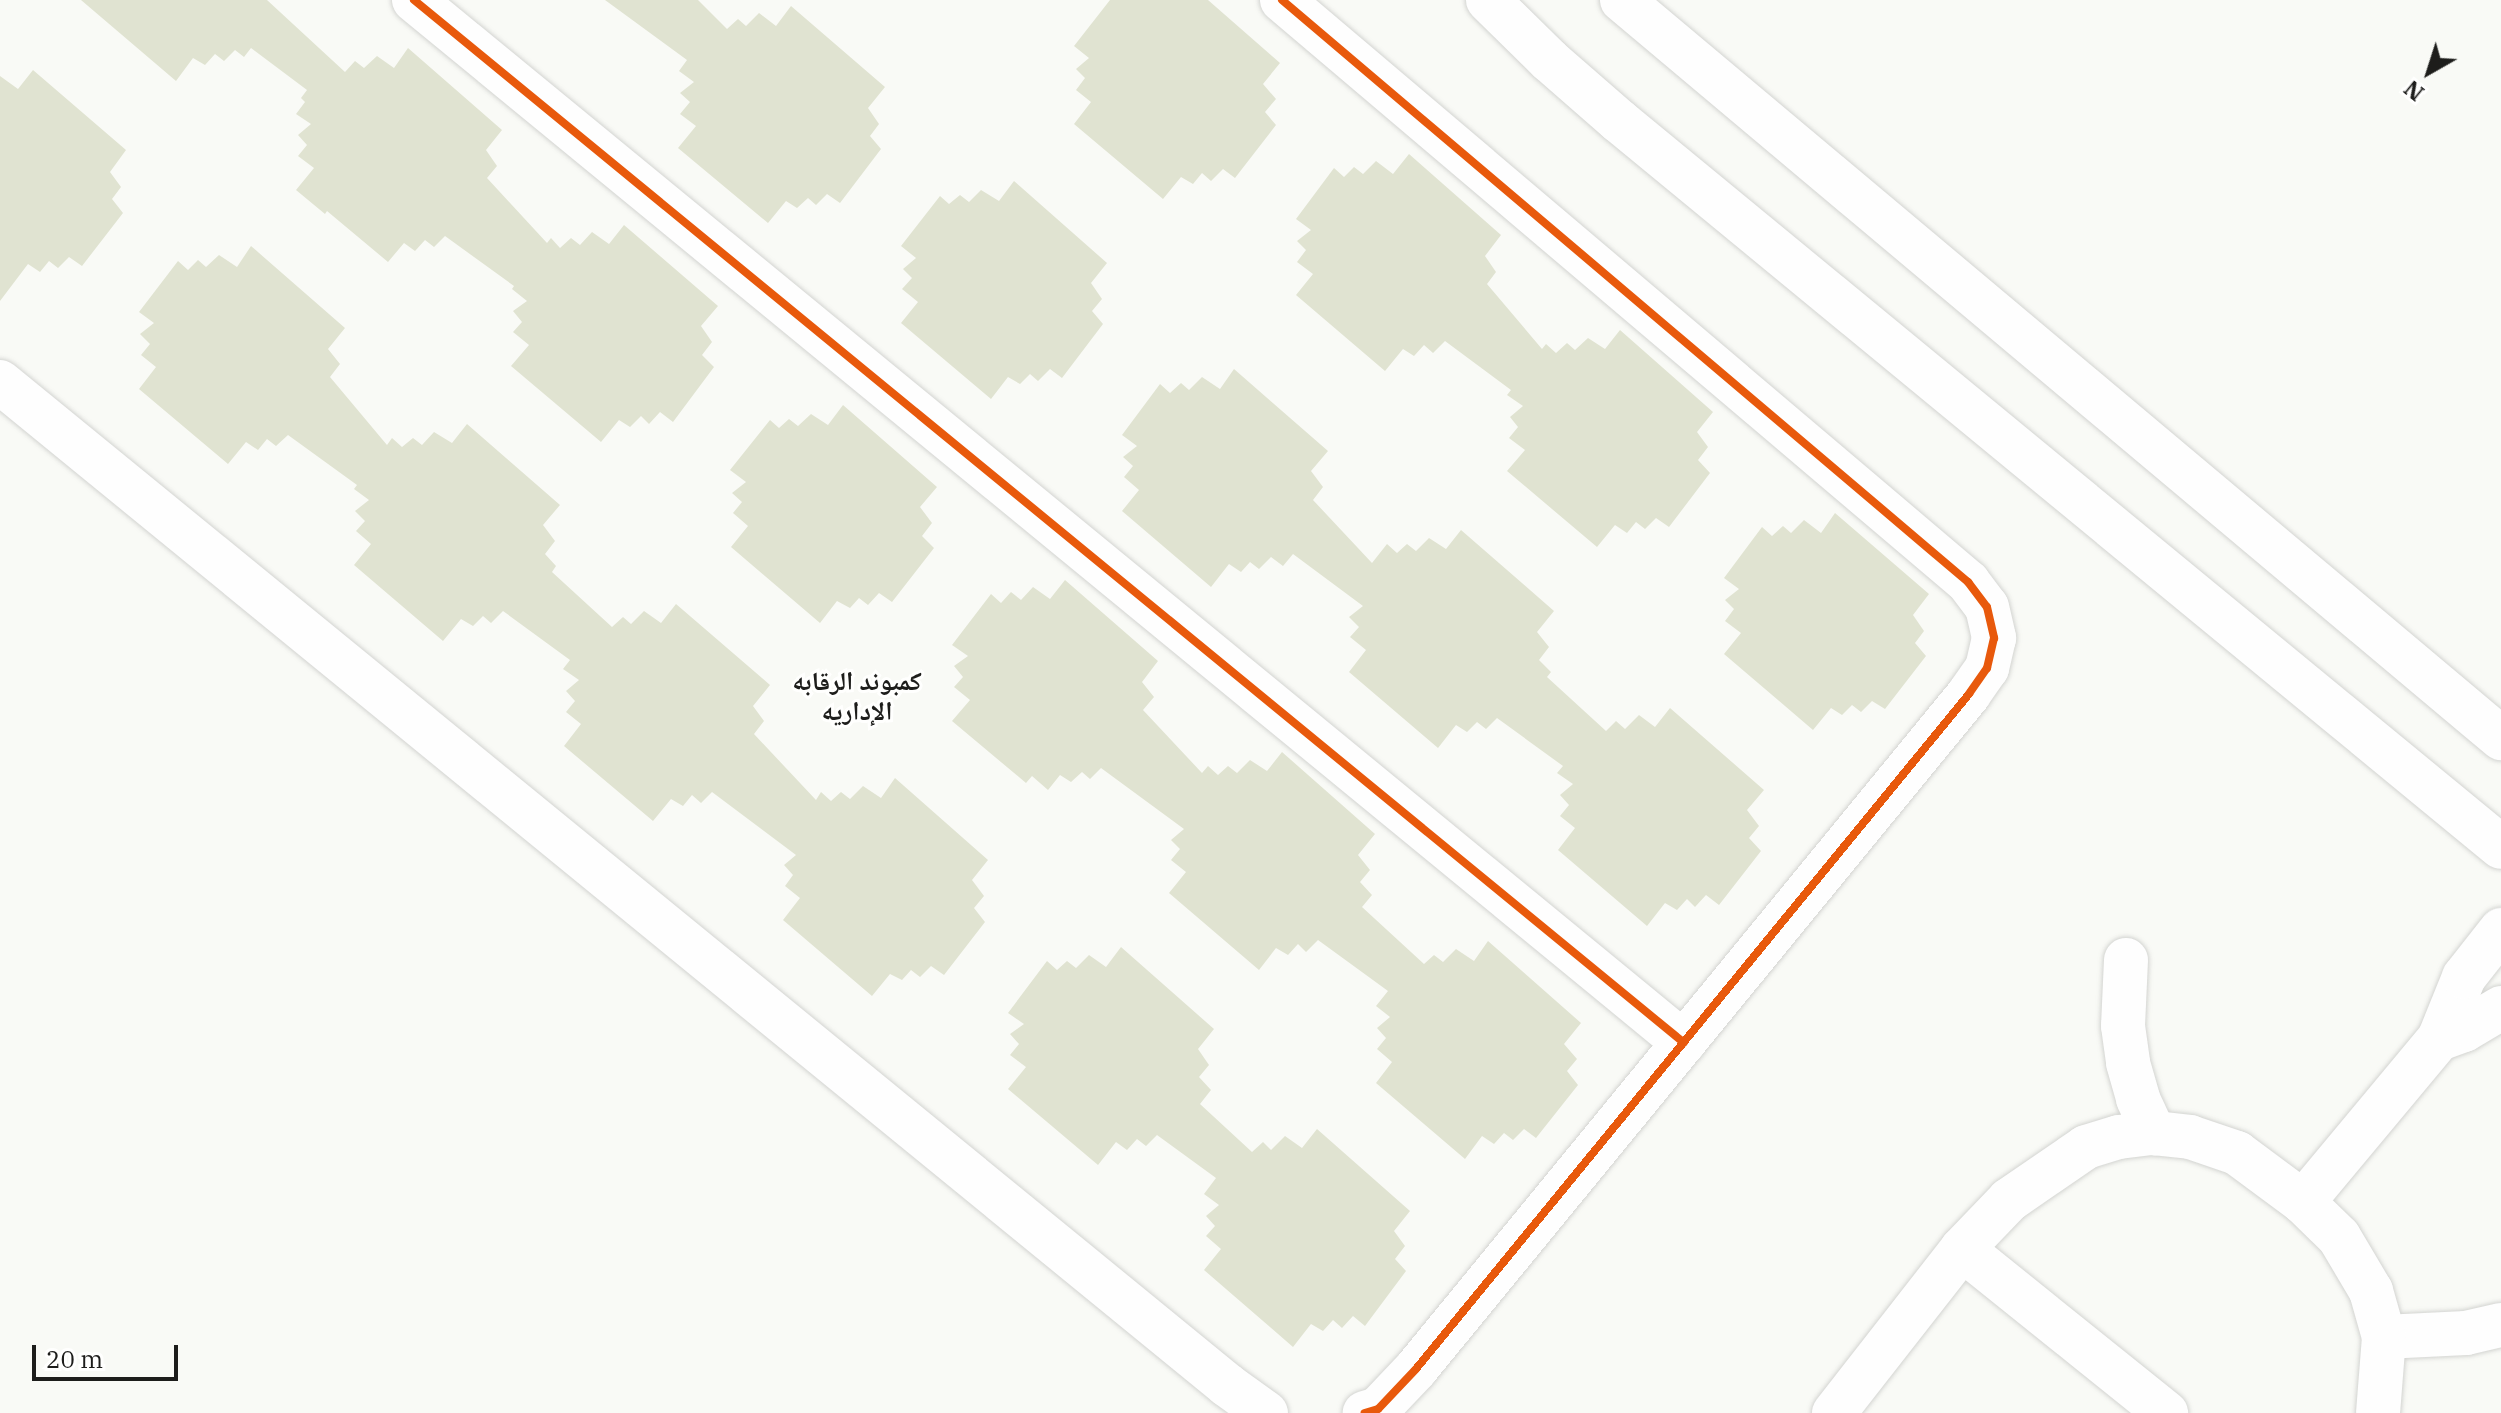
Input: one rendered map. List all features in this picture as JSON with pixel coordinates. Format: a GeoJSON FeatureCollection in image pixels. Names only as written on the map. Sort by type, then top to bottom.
{"type":"FeatureCollection","features":[{"type":"Feature","properties":{"kind":"street"},"geometry":{"type":"LineString","coordinates":[[414,0],[1684,1043]]}},
{"type":"Feature","properties":{"kind":"street"},"geometry":{"type":"LineString","coordinates":[[1282,0],[1968,582],[1987,607],[1994,638],[1987,668],[1684,1043],[1416,1369],[1378,1409],[1365,1413]]}},
{"type":"Feature","properties":{"kind":"street"},"geometry":{"type":"LineString","coordinates":[[1488,0],[1549,60],[1619,121],[2501,847]]}},
{"type":"Feature","properties":{"kind":"street"},"geometry":{"type":"LineString","coordinates":[[1622,0],[2501,738]]}},
{"type":"Feature","properties":{"kind":"street"},"geometry":{"type":"LineString","coordinates":[[0,382],[1215,1375],[1266,1413]]}},
{"type":"Feature","properties":{"kind":"street"},"geometry":{"type":"LineString","coordinates":[[2303,1202],[2439,1039],[2464,977],[2501,930]]}},
{"type":"Feature","properties":{"kind":"street"},"geometry":{"type":"LineString","coordinates":[[2126,960],[2123,1026],[2128,1063],[2138,1099],[2154,1133]]}},
{"type":"Feature","properties":{"kind":"street"},"geometry":{"type":"LineString","coordinates":[[2439,1039],[2464,1030],[2501,1008]]}},
{"type":"Feature","properties":{"kind":"street"},"geometry":{"type":"LineString","coordinates":[[1834,1413],[1962,1249],[2009,1200],[2086,1147],[2119,1137],[2154,1133],[2190,1137],[2237,1153],[2303,1202],[2339,1237],[2358,1263],[2371,1291],[2384,1337],[2378,1413]]}},
{"type":"Feature","properties":{"kind":"street"},"geometry":{"type":"LineString","coordinates":[[1962,1249],[2166,1413]]}},
{"type":"Feature","properties":{"kind":"street"},"geometry":{"type":"LineString","coordinates":[[2384,1337],[2466,1333],[2501,1325]]}},
{"type":"Feature","properties":{"kind":"building"},"geometry":{"type":"Polygon","coordinates":[[[81,0],[267,0],[345,72],[355,61],[364,68],[377,56],[394,68],[408,48],[502,130],[486,150],[497,166],[487,178],[547,243],[551,238],[560,248],[571,238],[580,245],[592,232],[609,244],[624,225],[718,306],[701,326],[712,342],[702,355],[714,367],[673,422],[660,412],[649,424],[641,416],[630,427],[619,420],[601,442],[511,366],[529,345],[513,332],[522,322],[513,311],[527,301],[512,289],[514,286],[445,236],[434,247],[425,240],[415,251],[404,243],[388,262],[327,211],[325,214],[296,190],[314,168],[298,156],[307,145],[298,135],[311,124],[296,114],[305,102],[301,98],[307,90],[251,48],[244,57],[235,50],[224,61],[215,54],[205,65],[193,58],[176,81],[81,0]]]}},
{"type":"Feature","properties":{"kind":"building"},"geometry":{"type":"Polygon","coordinates":[[[605,0],[698,0],[727,29],[738,19],[746,26],[759,13],[776,26],[791,6],[885,87],[868,108],[879,124],[870,136],[881,149],[840,203],[827,194],[816,205],[808,198],[797,208],[786,201],[768,223],[678,148],[696,126],[680,114],[690,102],[680,93],[694,82],[679,71],[687,60],[605,0]]]}},
{"type":"Feature","properties":{"kind":"building"},"geometry":{"type":"Polygon","coordinates":[[[1110,0],[1208,0],[1280,63],[1263,84],[1276,99],[1265,112],[1276,125],[1235,178],[1223,169],[1211,181],[1202,173],[1193,184],[1181,177],[1163,199],[1074,124],[1091,102],[1076,90],[1085,78],[1076,69],[1089,58],[1074,46],[1110,0]]]}},
{"type":"Feature","properties":{"kind":"building"},"geometry":{"type":"Polygon","coordinates":[[[33,70],[126,150],[110,172],[121,187],[112,199],[123,213],[82,266],[69,257],[58,268],[49,261],[40,272],[28,264],[0,301],[0,76],[18,89],[33,70]]]}},
{"type":"Feature","properties":{"kind":"building"},"geometry":{"type":"Polygon","coordinates":[[[1409,154],[1501,235],[1485,256],[1496,272],[1487,284],[1542,349],[1546,344],[1556,353],[1567,343],[1575,350],[1588,338],[1605,349],[1620,330],[1713,412],[1697,432],[1708,447],[1698,460],[1710,473],[1669,527],[1656,518],[1645,529],[1636,522],[1627,533],[1615,525],[1597,547],[1507,471],[1525,450],[1509,438],[1518,427],[1510,417],[1523,406],[1507,395],[1511,390],[1445,341],[1433,353],[1424,345],[1414,356],[1403,349],[1385,371],[1296,295],[1313,274],[1297,262],[1306,250],[1297,241],[1311,230],[1296,219],[1334,168],[1344,177],[1354,167],[1363,174],[1376,161],[1393,174],[1409,154]]]}},
{"type":"Feature","properties":{"kind":"building"},"geometry":{"type":"Polygon","coordinates":[[[1014,181],[1107,263],[1091,283],[1102,299],[1092,311],[1103,324],[1062,378],[1050,369],[1038,381],[1030,374],[1020,384],[1008,377],[991,399],[901,323],[918,302],[902,289],[912,278],[903,269],[916,258],[901,246],[940,196],[949,204],[960,195],[969,202],[981,190],[999,201],[1014,181]]]}},
{"type":"Feature","properties":{"kind":"building"},"geometry":{"type":"Polygon","coordinates":[[[251,246],[345,328],[328,349],[340,364],[330,377],[387,445],[392,438],[402,447],[413,438],[422,445],[434,432],[452,443],[467,424],[560,505],[543,525],[555,541],[545,554],[556,566],[552,572],[612,627],[623,617],[631,624],[644,611],[661,623],[676,604],[770,685],[753,706],[764,721],[754,734],[816,800],[821,792],[831,801],[841,792],[850,799],[863,786],[881,798],[895,778],[988,860],[972,880],[984,896],[974,908],[985,922],[944,975],[931,966],[920,977],[911,970],[902,980],[890,974],[872,996],[783,920],[800,898],[785,886],[793,875],[784,865],[796,855],[712,792],[701,803],[692,795],[683,806],[671,799],[653,821],[564,746],[581,724],[566,712],[575,701],[566,691],[579,680],[563,669],[570,660],[503,611],[491,623],[483,616],[473,626],[461,619],[443,641],[354,565],[371,544],[356,531],[365,521],[355,511],[369,500],[354,489],[357,485],[288,435],[276,446],[267,439],[258,450],[246,442],[228,464],[139,389],[156,367],[141,355],[150,344],[140,334],[154,323],[139,312],[178,261],[188,270],[198,260],[206,267],[219,255],[237,267],[251,246]]]}},
{"type":"Feature","properties":{"kind":"building"},"geometry":{"type":"Polygon","coordinates":[[[1234,369],[1328,451],[1311,471],[1323,487],[1313,500],[1372,563],[1387,544],[1397,553],[1407,544],[1416,551],[1429,538],[1446,549],[1461,530],[1554,611],[1537,632],[1549,647],[1539,660],[1551,672],[1547,677],[1606,731],[1616,721],[1625,729],[1639,715],[1655,727],[1670,708],[1764,790],[1747,810],[1759,826],[1749,838],[1761,851],[1719,905],[1706,895],[1695,907],[1687,899],[1677,910],[1665,903],[1647,926],[1558,850],[1575,828],[1560,816],[1569,805],[1560,795],[1573,784],[1557,773],[1563,766],[1497,718],[1486,729],[1477,722],[1467,732],[1456,725],[1438,748],[1349,672],[1366,650],[1350,637],[1359,627],[1349,617],[1363,606],[1293,554],[1283,566],[1271,557],[1259,569],[1250,562],[1241,572],[1229,564],[1211,587],[1122,511],[1139,490],[1124,477],[1133,466],[1123,457],[1137,446],[1122,435],[1160,384],[1170,393],[1181,383],[1189,390],[1202,377],[1220,389],[1234,369]]]}},
{"type":"Feature","properties":{"kind":"building"},"geometry":{"type":"Polygon","coordinates":[[[843,405],[937,487],[920,507],[932,523],[922,536],[934,548],[892,602],[879,593],[868,605],[859,598],[850,608],[837,601],[820,623],[731,547],[748,526],[733,513],[742,502],[732,493],[746,482],[730,470],[770,420],[779,428],[789,419],[798,426],[811,414],[828,425],[843,405]]]}},
{"type":"Feature","properties":{"kind":"building"},"geometry":{"type":"Polygon","coordinates":[[[1835,513],[1929,594],[1913,615],[1924,631],[1915,643],[1926,656],[1885,709],[1872,701],[1861,712],[1852,705],[1842,715],[1831,708],[1813,730],[1724,654],[1741,633],[1725,621],[1734,609],[1725,600],[1739,589],[1724,578],[1762,527],[1772,536],[1783,526],[1791,533],[1804,520],[1821,533],[1835,513]]]}},
{"type":"Feature","properties":{"kind":"building"},"geometry":{"type":"Polygon","coordinates":[[[1065,580],[1158,661],[1142,682],[1154,697],[1143,710],[1202,773],[1208,766],[1218,775],[1228,766],[1237,773],[1250,760],[1267,771],[1282,752],[1375,834],[1358,855],[1370,870],[1360,882],[1372,895],[1362,907],[1424,964],[1434,955],[1443,962],[1456,949],[1474,961],[1488,941],[1581,1023],[1564,1044],[1577,1059],[1567,1071],[1578,1085],[1536,1138],[1524,1129],[1513,1140],[1504,1133],[1494,1144],[1482,1136],[1465,1159],[1376,1083],[1392,1062],[1377,1049],[1386,1038],[1377,1028],[1390,1017],[1376,1006],[1388,991],[1318,940],[1306,952],[1298,944],[1288,955],[1276,948],[1259,970],[1169,893],[1186,872],[1171,860],[1180,849],[1171,840],[1184,829],[1101,768],[1090,779],[1082,772],[1071,782],[1060,775],[1048,790],[1032,776],[1026,783],[952,721],[970,700],[954,687],[963,677],[954,666],[968,656],[952,645],[991,594],[1001,603],[1011,592],[1021,600],[1033,587],[1050,599],[1065,580]]]}},
{"type":"Feature","properties":{"kind":"building"},"geometry":{"type":"Polygon","coordinates":[[[1121,947],[1214,1029],[1198,1049],[1209,1065],[1199,1077],[1211,1090],[1200,1104],[1252,1152],[1263,1142],[1271,1150],[1285,1136],[1302,1148],[1317,1129],[1410,1211],[1394,1231],[1405,1246],[1395,1259],[1406,1271],[1365,1326],[1353,1316],[1342,1328],[1333,1320],[1323,1331],[1311,1324],[1293,1347],[1204,1270],[1221,1249],[1206,1236],[1215,1226],[1206,1216],[1219,1205],[1204,1194],[1216,1178],[1157,1135],[1146,1146],[1137,1139],[1127,1150],[1116,1142],[1098,1165],[1008,1089],[1026,1067],[1010,1055],[1019,1044],[1010,1034],[1024,1024],[1008,1013],[1047,961],[1057,970],[1067,961],[1076,968],[1089,955],[1106,967],[1121,947]]]}},
{"type":"Feature","properties":{"kind":"cycle path"},"geometry":{"type":"LineString","coordinates":[[414,0],[1684,1043]]}},
{"type":"Feature","properties":{"kind":"cycle path"},"geometry":{"type":"LineString","coordinates":[[1282,0],[1968,582],[1987,607],[1994,638],[1987,668],[1969,694],[1416,1369],[1378,1409],[1365,1413]]}},
{"type":"Feature","properties":{"kind":"district","name":"كمبوند الرقابه الإداريه"},"geometry":{"type":"Point","coordinates":[857,696]}}]}
